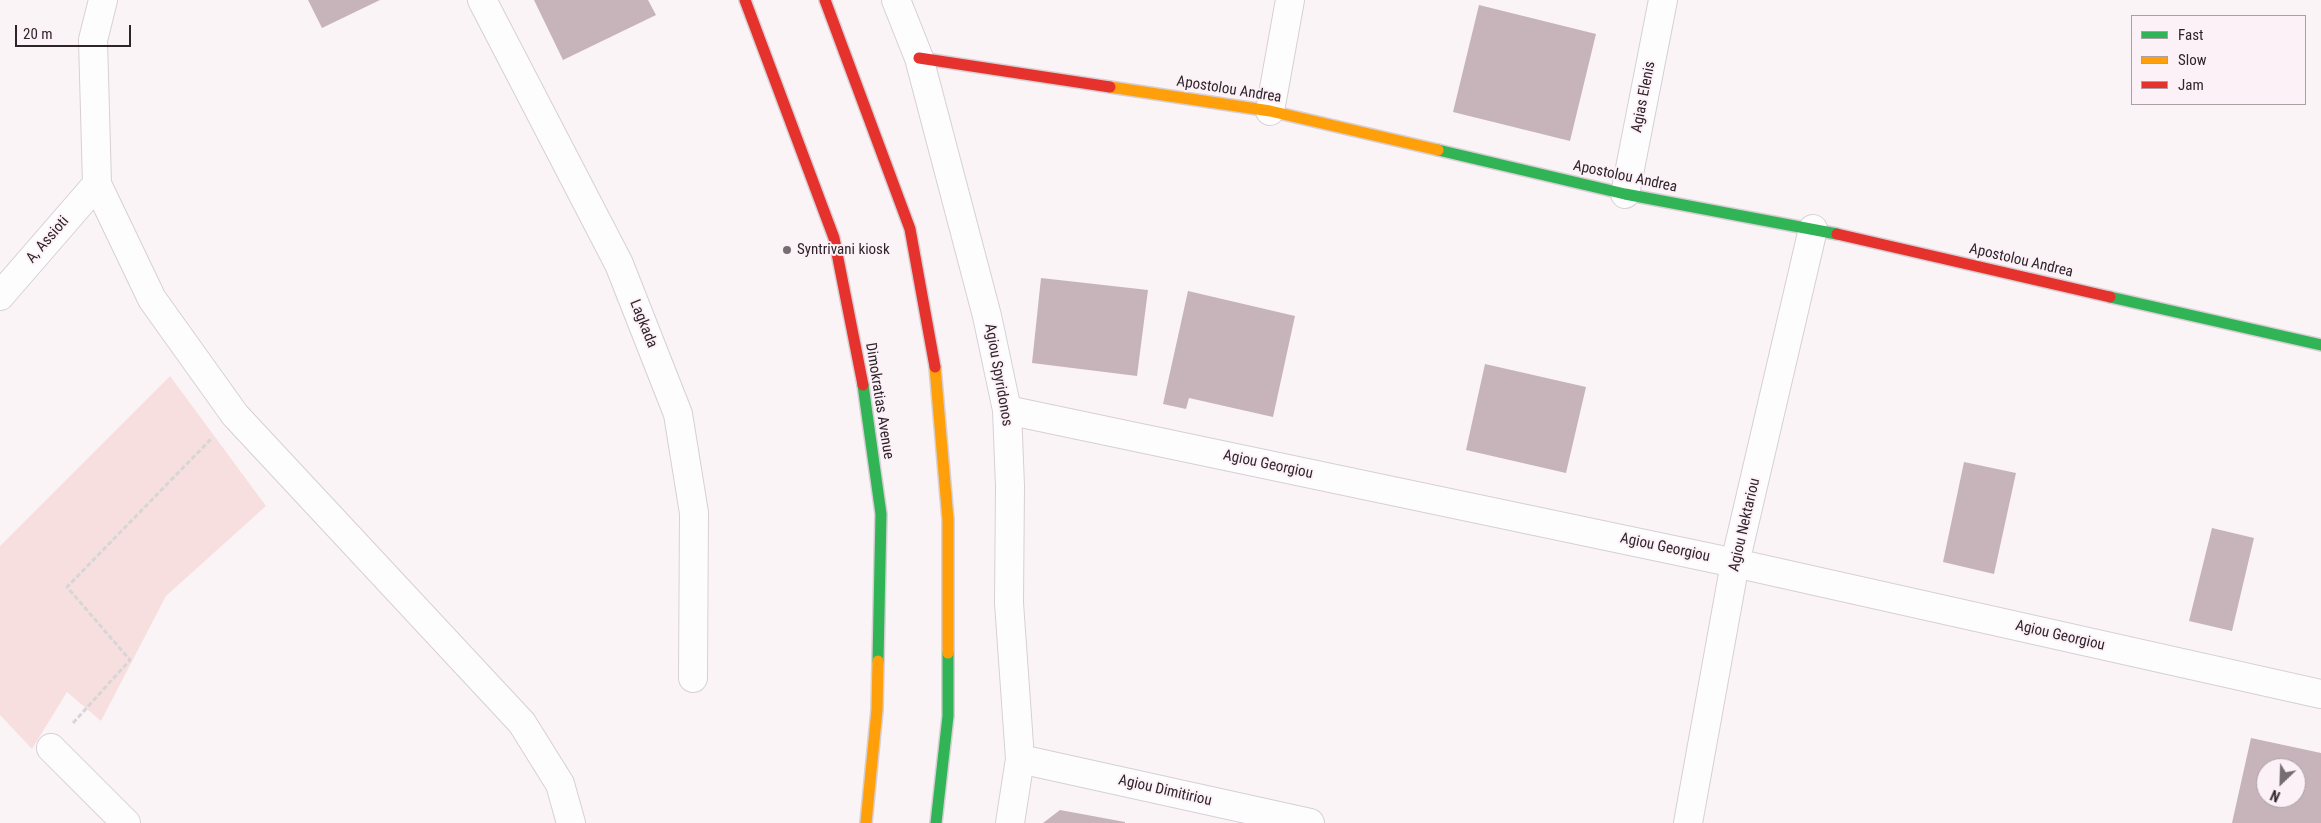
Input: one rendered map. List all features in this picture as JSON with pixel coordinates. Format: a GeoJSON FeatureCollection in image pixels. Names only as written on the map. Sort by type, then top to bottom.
{"type":"FeatureCollection","features":[{"type":"Feature","properties":{"kind":"main road","name":"Dimokratias Avenue"},"geometry":{"type":"LineString","coordinates":[[745,0],[834,238],[860,364],[881,514],[877,710],[866,823]]}},
{"type":"Feature","properties":{"kind":"main road"},"geometry":{"type":"LineString","coordinates":[[825,0],[910,229],[934,360],[948,520],[948,716],[936,823]]}},
{"type":"Feature","properties":{"kind":"main road","name":"Apostolou Andrea"},"geometry":{"type":"LineString","coordinates":[[919,58],[1270,110],[1625,194],[1813,229],[2321,345]]}},
{"type":"Feature","properties":{"kind":"street"},"geometry":{"type":"LineString","coordinates":[[103,0],[93,40],[97,184],[152,299],[235,414],[522,723],[560,784],[571,823]]}},
{"type":"Feature","properties":{"kind":"street","name":"Lagkada"},"geometry":{"type":"LineString","coordinates":[[482,0],[618,264],[678,414],[694,513],[693,678]]}},
{"type":"Feature","properties":{"kind":"street","name":"Agiou Spyridonos"},"geometry":{"type":"LineString","coordinates":[[896,0],[919,58],[987,316],[1007,410],[1010,486],[1009,604],[1020,759],[1010,823]]}},
{"type":"Feature","properties":{"kind":"street"},"geometry":{"type":"LineString","coordinates":[[1270,110],[1290,0]]}},
{"type":"Feature","properties":{"kind":"street","name":"Agias Elenis"},"geometry":{"type":"LineString","coordinates":[[1625,194],[1662,0]]}},
{"type":"Feature","properties":{"kind":"street","name":"A, Assioti"},"geometry":{"type":"LineString","coordinates":[[0,296],[97,184]]}},
{"type":"Feature","properties":{"kind":"street","name":"Agiou Nektariou"},"geometry":{"type":"LineString","coordinates":[[1688,823],[1735,563],[1813,229]]}},
{"type":"Feature","properties":{"kind":"street","name":"Agiou Georgiou"},"geometry":{"type":"LineString","coordinates":[[1007,410],[1735,563],[2321,694]]}},
{"type":"Feature","properties":{"kind":"street"},"geometry":{"type":"LineString","coordinates":[[51,748],[126,823]]}},
{"type":"Feature","properties":{"kind":"street","name":"Agiou Dimitiriou"},"geometry":{"type":"LineString","coordinates":[[1020,759],[1310,823]]}},
{"type":"Feature","properties":{"kind":"path"},"geometry":{"type":"LineString","coordinates":[[51,748],[130,660],[68,587],[235,414]]}},
{"type":"Feature","properties":{"kind":"shaded area"},"geometry":{"type":"Polygon","coordinates":[[[170,376],[266,506],[166,596],[101,721],[67,692],[32,749],[0,715],[0,546],[170,376]]]}},
{"type":"Feature","properties":{"kind":"building"},"geometry":{"type":"Polygon","coordinates":[[[308,0],[380,0],[322,28],[308,0]]]}},
{"type":"Feature","properties":{"kind":"building"},"geometry":{"type":"Polygon","coordinates":[[[534,0],[648,0],[656,15],[563,60],[534,0]]]}},
{"type":"Feature","properties":{"kind":"building"},"geometry":{"type":"Polygon","coordinates":[[[1479,5],[1596,34],[1570,141],[1453,112],[1479,5]]]}},
{"type":"Feature","properties":{"kind":"building"},"geometry":{"type":"Polygon","coordinates":[[[1041,278],[1148,290],[1137,376],[1032,363],[1041,278]]]}},
{"type":"Feature","properties":{"kind":"building"},"geometry":{"type":"Polygon","coordinates":[[[1188,291],[1295,316],[1273,417],[1189,398],[1186,409],[1163,404],[1188,291]]]}},
{"type":"Feature","properties":{"kind":"building"},"geometry":{"type":"Polygon","coordinates":[[[1485,364],[1586,387],[1566,473],[1466,450],[1485,364]]]}},
{"type":"Feature","properties":{"kind":"building"},"geometry":{"type":"Polygon","coordinates":[[[1964,462],[2016,473],[1994,574],[1943,562],[1964,462]]]}},
{"type":"Feature","properties":{"kind":"building"},"geometry":{"type":"Polygon","coordinates":[[[2212,528],[2254,538],[2232,631],[2189,621],[2212,528]]]}},
{"type":"Feature","properties":{"kind":"building"},"geometry":{"type":"Polygon","coordinates":[[[2251,738],[2321,753],[2321,823],[2232,823],[2251,738]]]}},
{"type":"Feature","properties":{"kind":"building"},"geometry":{"type":"Polygon","coordinates":[[[1060,810],[1125,822],[1125,823],[1043,823],[1060,810]]]}},
{"type":"Feature","properties":{"kind":"traffic: fast"},"geometry":{"type":"LineString","coordinates":[[1438,150],[1625,194],[1837,234]]}},
{"type":"Feature","properties":{"kind":"traffic: fast"},"geometry":{"type":"LineString","coordinates":[[2110,297],[2321,345]]}},
{"type":"Feature","properties":{"kind":"traffic: fast"},"geometry":{"type":"LineString","coordinates":[[863,385],[881,514],[878,661]]}},
{"type":"Feature","properties":{"kind":"traffic: fast"},"geometry":{"type":"LineString","coordinates":[[936,823],[948,716],[948,653]]}},
{"type":"Feature","properties":{"kind":"traffic: slow"},"geometry":{"type":"LineString","coordinates":[[1110,87],[1270,111],[1438,150]]}},
{"type":"Feature","properties":{"kind":"traffic: slow"},"geometry":{"type":"LineString","coordinates":[[935,367],[948,520],[948,653]]}},
{"type":"Feature","properties":{"kind":"traffic: slow"},"geometry":{"type":"LineString","coordinates":[[866,823],[877,710],[878,661]]}},
{"type":"Feature","properties":{"kind":"traffic: jam"},"geometry":{"type":"LineString","coordinates":[[745,0],[834,238],[863,385]]}},
{"type":"Feature","properties":{"kind":"traffic: jam"},"geometry":{"type":"LineString","coordinates":[[825,0],[910,229],[935,367]]}},
{"type":"Feature","properties":{"kind":"traffic: jam"},"geometry":{"type":"LineString","coordinates":[[919,58],[1110,87]]}},
{"type":"Feature","properties":{"kind":"traffic: jam"},"geometry":{"type":"LineString","coordinates":[[1837,234],[2110,297]]}},
{"type":"Feature","properties":{"kind":"place","name":"Syntrivani kiosk"},"geometry":{"type":"Point","coordinates":[787,250]}}]}
